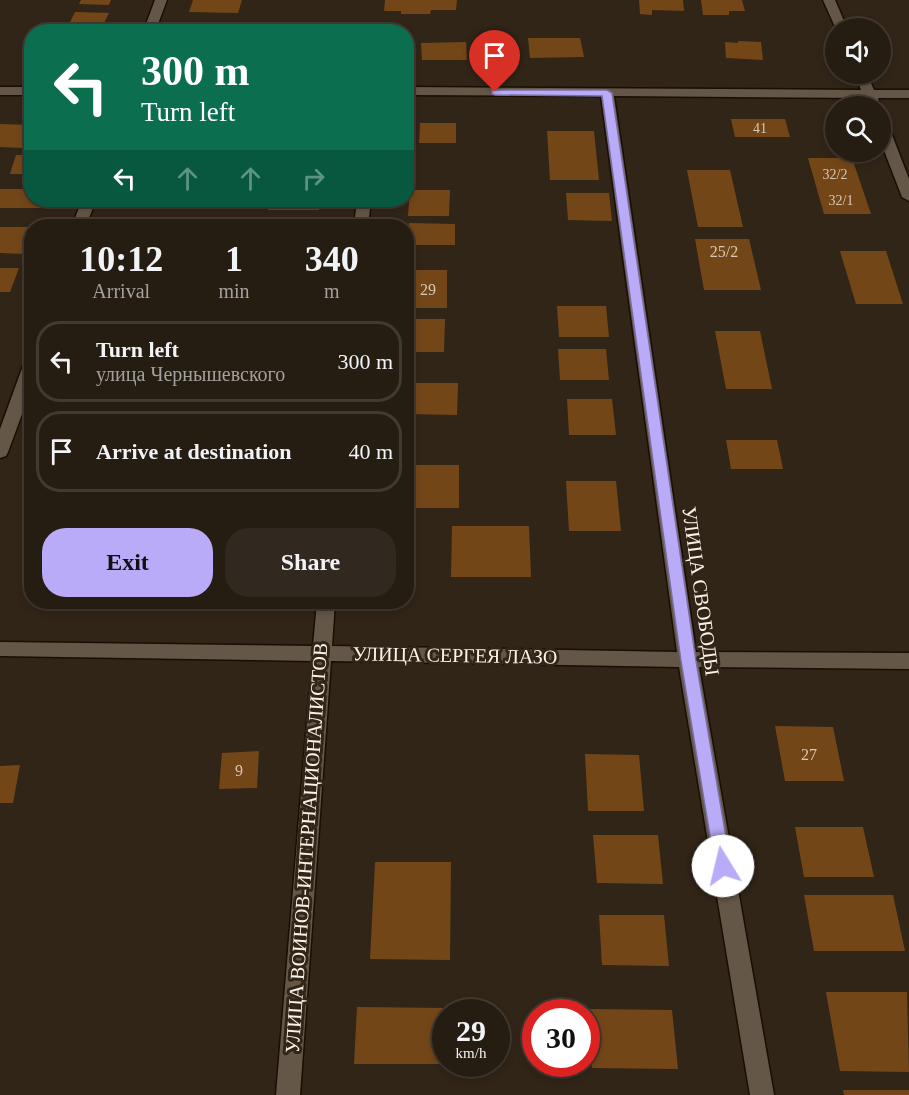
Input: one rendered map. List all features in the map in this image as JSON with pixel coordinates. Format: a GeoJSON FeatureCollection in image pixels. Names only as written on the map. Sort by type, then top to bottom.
{"type":"FeatureCollection","features":[{"type":"Feature","properties":{"kind":"street"},"geometry":{"type":"LineString","coordinates":[[152,24],[161,0]]}},
{"type":"Feature","properties":{"kind":"street"},"geometry":{"type":"LineString","coordinates":[[829,0],[837,18]]}},
{"type":"Feature","properties":{"kind":"street"},"geometry":{"type":"LineString","coordinates":[[0,91],[24,91]]}},
{"type":"Feature","properties":{"kind":"street"},"geometry":{"type":"LineString","coordinates":[[414,91],[825,99]]}},
{"type":"Feature","properties":{"kind":"street","name":"УЛИЦА СВОБОДЫ"},"geometry":{"type":"LineString","coordinates":[[607,93],[688,661],[762,1095]]}},
{"type":"Feature","properties":{"kind":"street"},"geometry":{"type":"LineString","coordinates":[[891,97],[909,94]]}},
{"type":"Feature","properties":{"kind":"street"},"geometry":{"type":"LineString","coordinates":[[891,150],[909,197]]}},
{"type":"Feature","properties":{"kind":"street"},"geometry":{"type":"LineString","coordinates":[[0,452],[24,385]]}},
{"type":"Feature","properties":{"kind":"street","name":"УЛИЦА ВОИНОВ-ИНТЕРНАЦИОНАЛИСТОВ"},"geometry":{"type":"LineString","coordinates":[[288,1095],[325,609]]}},
{"type":"Feature","properties":{"kind":"street","name":"УЛИЦА СЕРГЕЯ ЛАЗО"},"geometry":{"type":"LineString","coordinates":[[0,649],[321,652],[688,661],[909,661]]}},
{"type":"Feature","properties":{"kind":"building"},"geometry":{"type":"Polygon","coordinates":[[[81,0],[111,0],[109,5],[79,4],[81,0]]]}},
{"type":"Feature","properties":{"kind":"building"},"geometry":{"type":"Polygon","coordinates":[[[193,0],[242,0],[238,13],[189,12],[193,0]]]}},
{"type":"Feature","properties":{"kind":"building"},"geometry":{"type":"Polygon","coordinates":[[[385,0],[457,0],[456,10],[431,10],[430,14],[401,14],[401,11],[384,11],[385,0]]]}},
{"type":"Feature","properties":{"kind":"building"},"geometry":{"type":"Polygon","coordinates":[[[639,0],[683,0],[684,11],[652,10],[652,15],[640,14],[639,0]]]}},
{"type":"Feature","properties":{"kind":"building"},"geometry":{"type":"Polygon","coordinates":[[[701,0],[742,0],[745,11],[729,11],[729,15],[703,15],[701,0]]]}},
{"type":"Feature","properties":{"kind":"building"},"geometry":{"type":"Polygon","coordinates":[[[75,12],[109,13],[104,24],[69,24],[75,12]]]}},
{"type":"Feature","properties":{"kind":"building"},"geometry":{"type":"Polygon","coordinates":[[[528,38],[580,38],[584,57],[530,58],[528,38]]]}},
{"type":"Feature","properties":{"kind":"building"},"geometry":{"type":"Polygon","coordinates":[[[738,41],[761,42],[763,60],[726,58],[725,42],[738,43],[738,41]]]}},
{"type":"Feature","properties":{"kind":"building"},"geometry":{"type":"Polygon","coordinates":[[[466,42],[467,60],[422,60],[421,43],[466,42]]]}},
{"type":"Feature","properties":{"kind":"building"},"geometry":{"type":"Polygon","coordinates":[[[731,119],[785,119],[790,137],[735,137],[731,119]]]}},
{"type":"Feature","properties":{"kind":"building"},"geometry":{"type":"Polygon","coordinates":[[[420,123],[456,123],[456,143],[419,143],[420,123]]]}},
{"type":"Feature","properties":{"kind":"building"},"geometry":{"type":"Polygon","coordinates":[[[0,124],[24,125],[23,148],[0,147],[0,124]]]}},
{"type":"Feature","properties":{"kind":"building"},"geometry":{"type":"Polygon","coordinates":[[[547,131],[594,131],[599,180],[550,180],[547,131]]]}},
{"type":"Feature","properties":{"kind":"building"},"geometry":{"type":"Polygon","coordinates":[[[16,155],[24,155],[24,174],[10,174],[16,155]]]}},
{"type":"Feature","properties":{"kind":"building"},"geometry":{"type":"Polygon","coordinates":[[[808,158],[825,158],[825,162],[853,162],[871,214],[824,214],[808,158]]]}},
{"type":"Feature","properties":{"kind":"building"},"geometry":{"type":"Polygon","coordinates":[[[687,170],[730,170],[743,227],[698,227],[687,170]]]}},
{"type":"Feature","properties":{"kind":"building"},"geometry":{"type":"Polygon","coordinates":[[[0,189],[24,189],[24,207],[40,207],[40,208],[0,208],[0,189]]]}},
{"type":"Feature","properties":{"kind":"building"},"geometry":{"type":"Polygon","coordinates":[[[414,190],[450,190],[449,216],[408,216],[409,207],[414,207],[414,190]]]}},
{"type":"Feature","properties":{"kind":"building"},"geometry":{"type":"Polygon","coordinates":[[[566,193],[609,193],[612,221],[568,220],[566,193]]]}},
{"type":"Feature","properties":{"kind":"building"},"geometry":{"type":"Polygon","coordinates":[[[269,207],[320,207],[319,210],[268,210],[269,207]]]}},
{"type":"Feature","properties":{"kind":"building"},"geometry":{"type":"Polygon","coordinates":[[[414,223],[455,224],[455,245],[414,245],[414,223]]]}},
{"type":"Feature","properties":{"kind":"building"},"geometry":{"type":"Polygon","coordinates":[[[0,227],[24,227],[24,254],[0,253],[0,227]]]}},
{"type":"Feature","properties":{"kind":"building"},"geometry":{"type":"Polygon","coordinates":[[[695,239],[749,239],[761,290],[704,290],[695,239]]]}},
{"type":"Feature","properties":{"kind":"building"},"geometry":{"type":"Polygon","coordinates":[[[840,251],[886,251],[903,304],[856,304],[840,251]]]}},
{"type":"Feature","properties":{"kind":"building"},"geometry":{"type":"Polygon","coordinates":[[[0,268],[19,268],[10,292],[0,292],[0,268]]]}},
{"type":"Feature","properties":{"kind":"building"},"geometry":{"type":"Polygon","coordinates":[[[414,270],[447,270],[447,308],[414,308],[414,270]]]}},
{"type":"Feature","properties":{"kind":"building"},"geometry":{"type":"Polygon","coordinates":[[[557,306],[606,306],[609,337],[559,337],[557,306]]]}},
{"type":"Feature","properties":{"kind":"building"},"geometry":{"type":"Polygon","coordinates":[[[414,319],[445,319],[444,352],[414,352],[414,319]]]}},
{"type":"Feature","properties":{"kind":"building"},"geometry":{"type":"Polygon","coordinates":[[[715,331],[760,331],[772,389],[726,389],[715,331]]]}},
{"type":"Feature","properties":{"kind":"building"},"geometry":{"type":"Polygon","coordinates":[[[558,349],[606,349],[609,380],[560,380],[558,349]]]}},
{"type":"Feature","properties":{"kind":"building"},"geometry":{"type":"Polygon","coordinates":[[[414,383],[458,383],[457,415],[414,414],[414,383]]]}},
{"type":"Feature","properties":{"kind":"building"},"geometry":{"type":"Polygon","coordinates":[[[567,399],[612,399],[616,435],[569,435],[567,399]]]}},
{"type":"Feature","properties":{"kind":"building"},"geometry":{"type":"Polygon","coordinates":[[[726,440],[777,440],[783,469],[731,469],[726,440]]]}},
{"type":"Feature","properties":{"kind":"building"},"geometry":{"type":"Polygon","coordinates":[[[414,465],[459,465],[459,508],[414,508],[414,465]]]}},
{"type":"Feature","properties":{"kind":"building"},"geometry":{"type":"Polygon","coordinates":[[[566,481],[616,481],[621,531],[569,531],[566,481]]]}},
{"type":"Feature","properties":{"kind":"building"},"geometry":{"type":"Polygon","coordinates":[[[452,526],[529,526],[531,577],[451,577],[452,526]]]}},
{"type":"Feature","properties":{"kind":"building"},"geometry":{"type":"Polygon","coordinates":[[[775,726],[833,727],[844,781],[785,781],[775,726]]]}},
{"type":"Feature","properties":{"kind":"building"},"geometry":{"type":"Polygon","coordinates":[[[259,751],[257,788],[219,789],[222,753],[259,751]]]}},
{"type":"Feature","properties":{"kind":"building"},"geometry":{"type":"Polygon","coordinates":[[[585,754],[639,755],[644,811],[588,811],[585,754]]]}},
{"type":"Feature","properties":{"kind":"building"},"geometry":{"type":"Polygon","coordinates":[[[20,765],[13,803],[0,803],[0,766],[20,765]]]}},
{"type":"Feature","properties":{"kind":"building"},"geometry":{"type":"Polygon","coordinates":[[[795,827],[863,827],[874,877],[804,877],[795,827]]]}},
{"type":"Feature","properties":{"kind":"building"},"geometry":{"type":"Polygon","coordinates":[[[593,835],[658,835],[663,884],[597,883],[593,835]]]}},
{"type":"Feature","properties":{"kind":"building"},"geometry":{"type":"Polygon","coordinates":[[[375,862],[451,862],[450,960],[370,959],[375,862]]]}},
{"type":"Feature","properties":{"kind":"building"},"geometry":{"type":"Polygon","coordinates":[[[804,895],[893,895],[905,951],[814,951],[804,895]]]}},
{"type":"Feature","properties":{"kind":"building"},"geometry":{"type":"Polygon","coordinates":[[[599,915],[664,915],[669,966],[602,965],[599,915]]]}},
{"type":"Feature","properties":{"kind":"building"},"geometry":{"type":"Polygon","coordinates":[[[826,992],[907,992],[909,1072],[840,1071],[826,992]]]}},
{"type":"Feature","properties":{"kind":"building"},"geometry":{"type":"Polygon","coordinates":[[[357,1007],[432,1008],[432,1064],[354,1064],[357,1007]]]}},
{"type":"Feature","properties":{"kind":"building"},"geometry":{"type":"Polygon","coordinates":[[[600,1009],[672,1010],[678,1069],[600,1068],[600,1009]]]}},
{"type":"Feature","properties":{"kind":"building"},"geometry":{"type":"Polygon","coordinates":[[[843,1090],[909,1090],[909,1095],[844,1095],[843,1090]]]}},
{"type":"Feature","properties":{"kind":"route"},"geometry":{"type":"LineString","coordinates":[[495,92],[607,93],[688,661],[723,866]]}}]}
